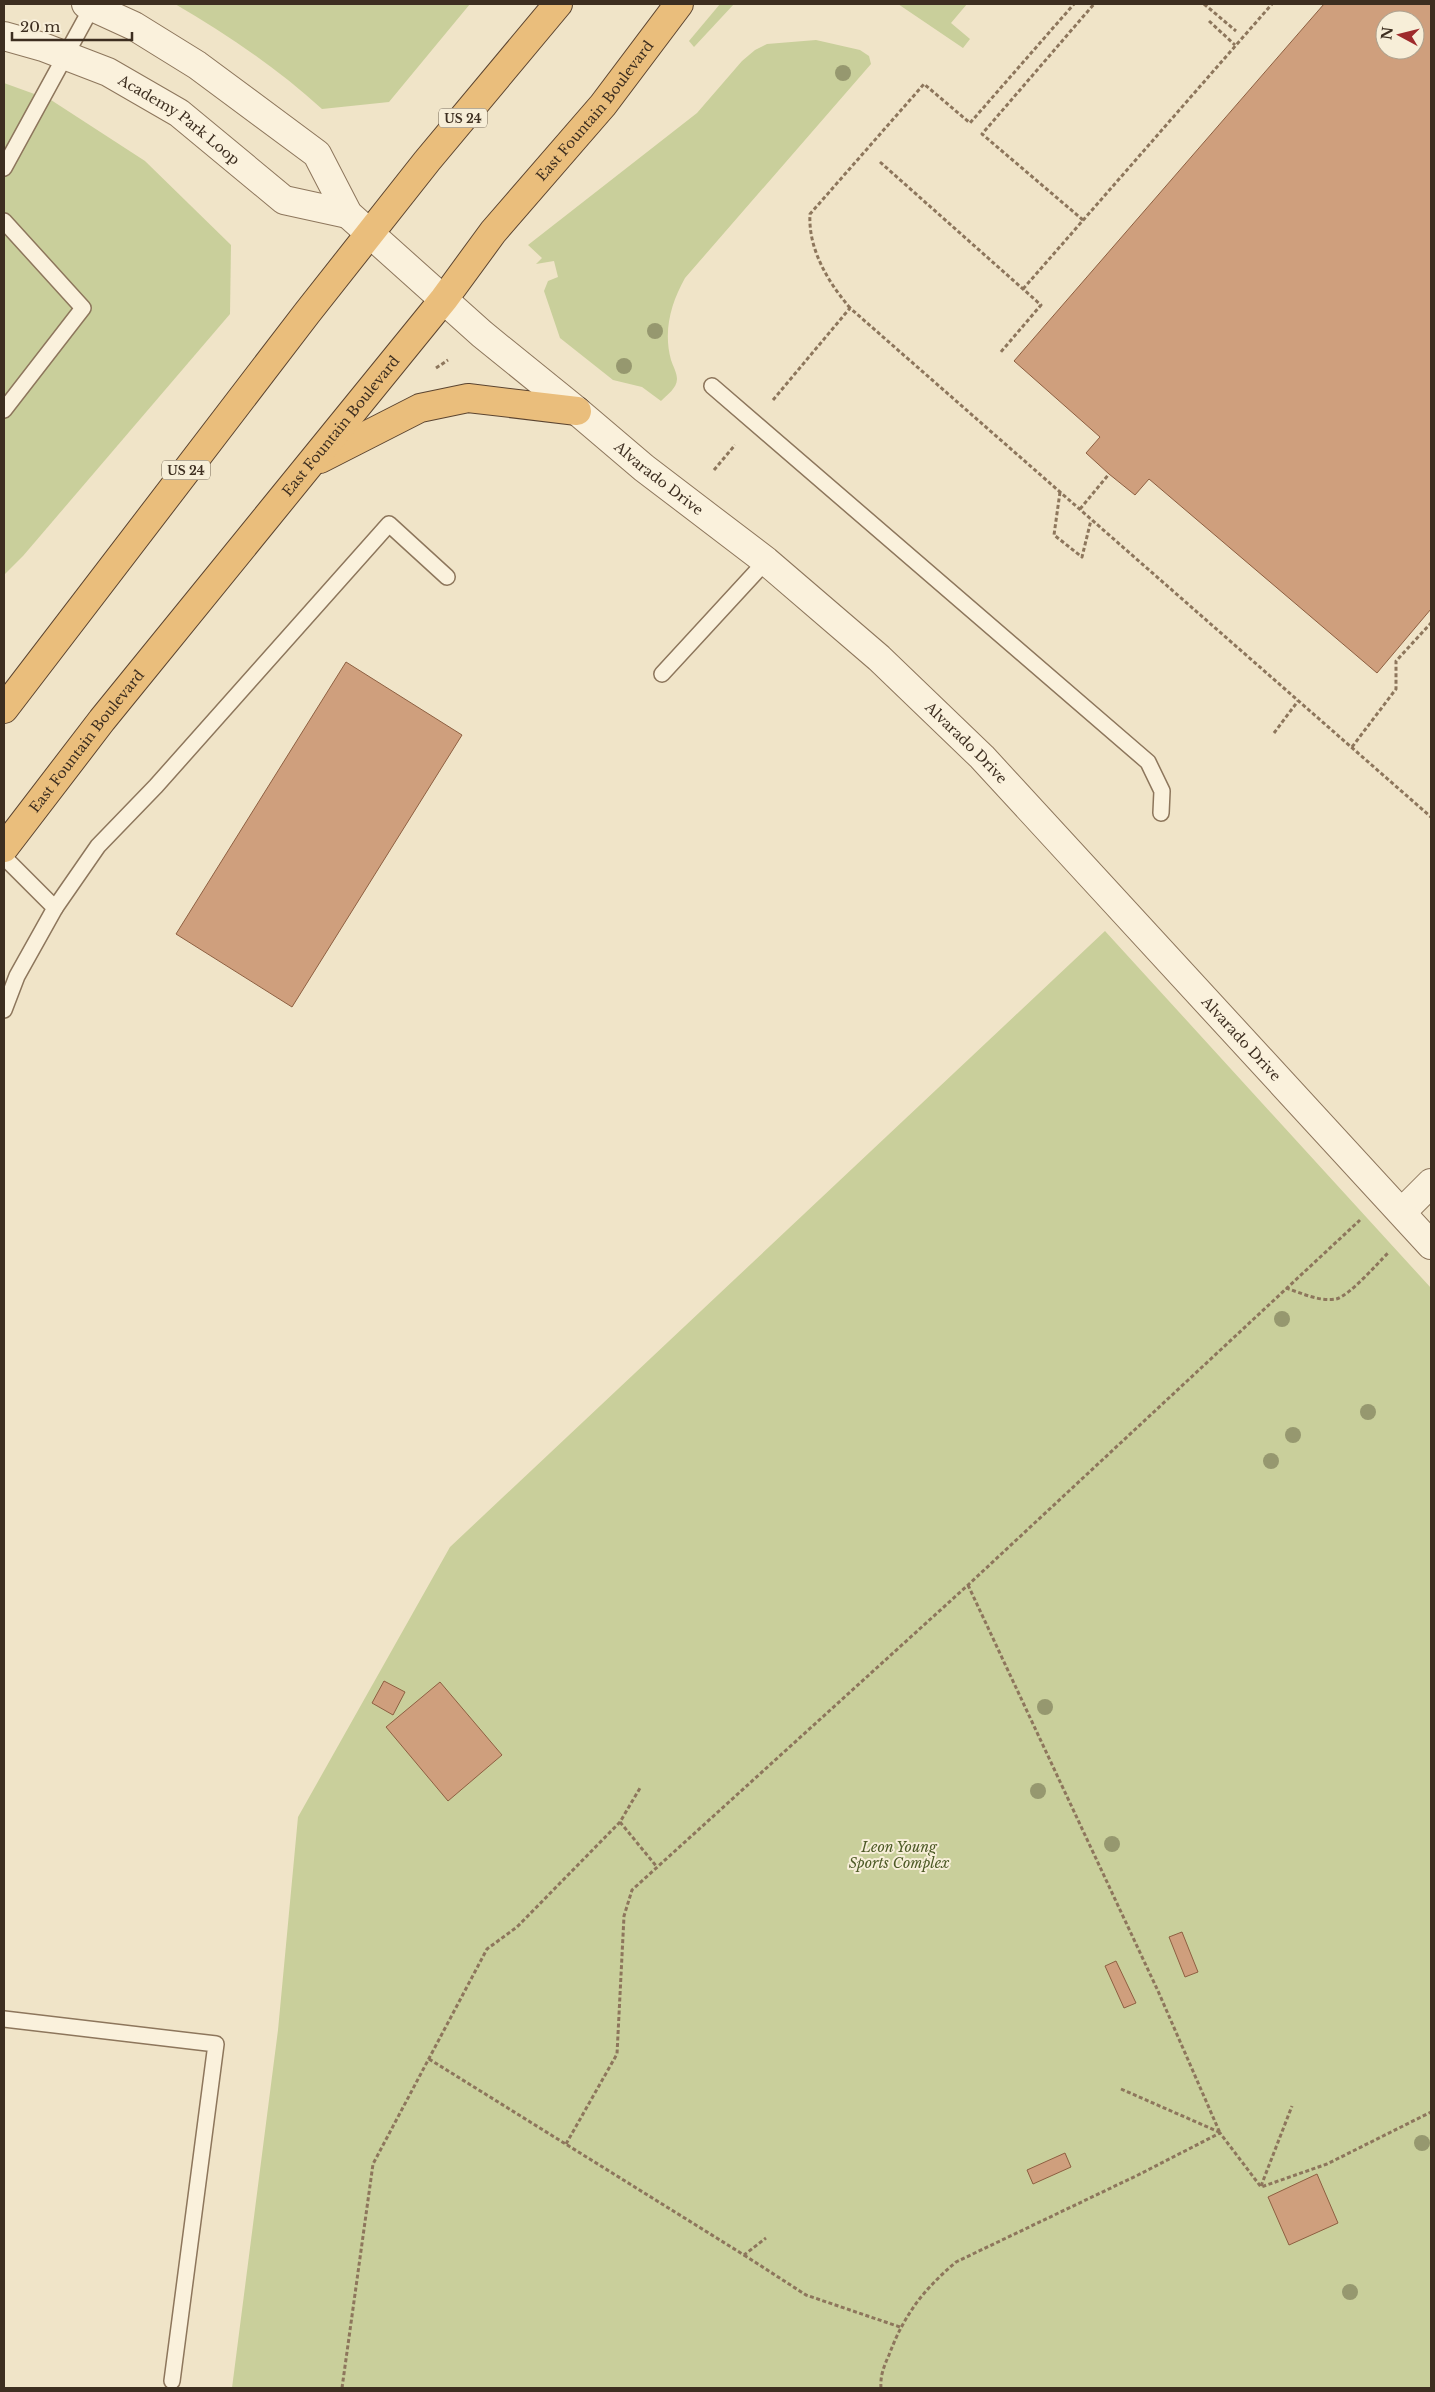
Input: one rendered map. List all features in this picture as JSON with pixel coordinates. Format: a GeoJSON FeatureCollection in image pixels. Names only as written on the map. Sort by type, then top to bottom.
{"type":"FeatureCollection","features":[{"type":"Feature","properties":{"kind":"highway","name":"US 24"},"geometry":{"type":"LineString","coordinates":[[4,709],[370,233],[427,161],[558,4]]}},
{"type":"Feature","properties":{"kind":"highway","name":"East Fountain Boulevard"},"geometry":{"type":"LineString","coordinates":[[4,848],[102,720],[444,299],[493,232],[603,105],[679,4]]}},
{"type":"Feature","properties":{"kind":"highway"},"geometry":{"type":"LineString","coordinates":[[312,463],[420,408],[468,398],[576,411]]}},
{"type":"Feature","properties":{"kind":"street","name":"Academy Park Loop"},"geometry":{"type":"LineString","coordinates":[[89,5],[134,26],[198,65],[318,154],[348,214],[444,299]]}},
{"type":"Feature","properties":{"kind":"street","name":"Academy Park Loop"},"geometry":{"type":"LineString","coordinates":[[4,36],[108,72],[179,113],[284,200],[348,214]]}},
{"type":"Feature","properties":{"kind":"street","name":"Alvarado Drive"},"geometry":{"type":"LineString","coordinates":[[444,299],[482,334],[644,468],[766,561],[879,658],[982,757],[1431,1245]]}},
{"type":"Feature","properties":{"kind":"street"},"geometry":{"type":"LineString","coordinates":[[1402,1212],[1431,1183]]}},
{"type":"Feature","properties":{"kind":"lane"},"geometry":{"type":"LineString","coordinates":[[4,168],[66,56],[89,5]]}},
{"type":"Feature","properties":{"kind":"lane"},"geometry":{"type":"LineString","coordinates":[[4,221],[83,308],[4,410]]}},
{"type":"Feature","properties":{"kind":"lane"},"geometry":{"type":"LineString","coordinates":[[712,386],[1148,762],[1162,791],[1161,813]]}},
{"type":"Feature","properties":{"kind":"lane"},"geometry":{"type":"LineString","coordinates":[[4,1010],[17,976],[55,908],[98,846],[156,786],[389,524],[447,577]]}},
{"type":"Feature","properties":{"kind":"lane"},"geometry":{"type":"LineString","coordinates":[[662,674],[766,561]]}},
{"type":"Feature","properties":{"kind":"lane"},"geometry":{"type":"LineString","coordinates":[[4,858],[55,908]]}},
{"type":"Feature","properties":{"kind":"lane"},"geometry":{"type":"LineString","coordinates":[[4,2019],[216,2044],[172,2381]]}},
{"type":"Feature","properties":{"kind":"path"},"geometry":{"type":"LineString","coordinates":[[1074,4],[970,123],[924,84],[810,214],[810,232],[816,252],[839,294],[850,308],[1431,817]]}},
{"type":"Feature","properties":{"kind":"path"},"geometry":{"type":"LineString","coordinates":[[1083,220],[982,134],[1094,4]]}},
{"type":"Feature","properties":{"kind":"path"},"geometry":{"type":"LineString","coordinates":[[1204,4],[1236,31]]}},
{"type":"Feature","properties":{"kind":"path"},"geometry":{"type":"LineString","coordinates":[[1023,289],[1272,4]]}},
{"type":"Feature","properties":{"kind":"path"},"geometry":{"type":"LineString","coordinates":[[1209,22],[1235,45]]}},
{"type":"Feature","properties":{"kind":"path"},"geometry":{"type":"LineString","coordinates":[[880,162],[1041,304],[1000,353]]}},
{"type":"Feature","properties":{"kind":"path"},"geometry":{"type":"LineString","coordinates":[[714,470],[850,308]]}},
{"type":"Feature","properties":{"kind":"path"},"geometry":{"type":"LineString","coordinates":[[1080,509],[1109,474]]}},
{"type":"Feature","properties":{"kind":"path"},"geometry":{"type":"LineString","coordinates":[[1060,492],[1054,535],[1082,557],[1092,520]]}},
{"type":"Feature","properties":{"kind":"path"},"geometry":{"type":"LineString","coordinates":[[1352,747],[1396,689],[1396,661],[1431,623]]}},
{"type":"Feature","properties":{"kind":"path"},"geometry":{"type":"LineString","coordinates":[[1274,733],[1298,701]]}},
{"type":"Feature","properties":{"kind":"path"},"geometry":{"type":"LineString","coordinates":[[566,2144],[617,2054],[624,1916],[632,1890],[968,1585],[1360,1220]]}},
{"type":"Feature","properties":{"kind":"path"},"geometry":{"type":"LineString","coordinates":[[1286,1288],[1312,1297],[1336,1299],[1353,1288],[1388,1253]]}},
{"type":"Feature","properties":{"kind":"path"},"geometry":{"type":"LineString","coordinates":[[968,1585],[1158,1991],[1220,2133],[1261,2187]]}},
{"type":"Feature","properties":{"kind":"path"},"geometry":{"type":"LineString","coordinates":[[342,2388],[373,2164],[487,1949],[517,1927],[620,1822],[640,1788]]}},
{"type":"Feature","properties":{"kind":"path"},"geometry":{"type":"LineString","coordinates":[[620,1822],[657,1867]]}},
{"type":"Feature","properties":{"kind":"path"},"geometry":{"type":"LineString","coordinates":[[429,2059],[806,2295],[900,2326]]}},
{"type":"Feature","properties":{"kind":"path"},"geometry":{"type":"LineString","coordinates":[[1121,2089],[1220,2133]]}},
{"type":"Feature","properties":{"kind":"path"},"geometry":{"type":"LineString","coordinates":[[1261,2187],[1292,2106]]}},
{"type":"Feature","properties":{"kind":"path"},"geometry":{"type":"LineString","coordinates":[[1261,2187],[1327,2164],[1431,2112]]}},
{"type":"Feature","properties":{"kind":"path"},"geometry":{"type":"LineString","coordinates":[[881,2388],[880,2378],[900,2326],[933,2282],[956,2262],[1220,2133]]}},
{"type":"Feature","properties":{"kind":"path"},"geometry":{"type":"LineString","coordinates":[[744,2255],[766,2238]]}},
{"type":"Feature","properties":{"kind":"green space"},"geometry":{"type":"Polygon","coordinates":[[[175,4],[470,4],[389,102],[322,109],[252,53],[214,27],[175,4]]]}},
{"type":"Feature","properties":{"kind":"green space"},"geometry":{"type":"Polygon","coordinates":[[[720,4],[734,4],[694,47],[689,41],[720,4]]]}},
{"type":"Feature","properties":{"kind":"green space"},"geometry":{"type":"Polygon","coordinates":[[[898,4],[967,4],[951,23],[970,39],[963,48],[898,4]]]}},
{"type":"Feature","properties":{"kind":"green space"},"geometry":{"type":"Polygon","coordinates":[[[816,40],[860,50],[869,56],[871,64],[685,278],[672,307],[668,328],[669,349],[677,379],[671,391],[661,401],[642,387],[613,380],[560,338],[544,291],[548,281],[558,277],[554,261],[536,264],[542,258],[528,245],[697,113],[742,61],[755,50],[767,44],[816,40]]]}},
{"type":"Feature","properties":{"kind":"green space"},"geometry":{"type":"Polygon","coordinates":[[[4,83],[51,100],[145,161],[231,245],[230,314],[23,556],[4,575],[4,83]]]}},
{"type":"Feature","properties":{"kind":"green space","name":"Leon Young Sports Complex"},"geometry":{"type":"Polygon","coordinates":[[[1105,931],[1431,1288],[1431,2388],[232,2388],[278,2030],[298,1817],[450,1547],[1105,931]]]}},
{"type":"Feature","properties":{"kind":"building"},"geometry":{"type":"Polygon","coordinates":[[[1324,4],[1431,4],[1431,609],[1377,673],[1149,479],[1135,495],[1109,474],[1086,453],[1100,437],[1014,361],[1324,4]]]}},
{"type":"Feature","properties":{"kind":"building"},"geometry":{"type":"Polygon","coordinates":[[[346,662],[462,735],[292,1007],[176,934],[346,662]]]}},
{"type":"Feature","properties":{"kind":"building"},"geometry":{"type":"Polygon","coordinates":[[[384,1681],[405,1692],[393,1715],[372,1703],[384,1681]]]}},
{"type":"Feature","properties":{"kind":"building"},"geometry":{"type":"Polygon","coordinates":[[[440,1682],[502,1755],[448,1801],[386,1727],[440,1682]]]}},
{"type":"Feature","properties":{"kind":"building"},"geometry":{"type":"Polygon","coordinates":[[[1182,1932],[1198,1972],[1185,1977],[1169,1937],[1182,1932]]]}},
{"type":"Feature","properties":{"kind":"building"},"geometry":{"type":"Polygon","coordinates":[[[1116,1961],[1136,2003],[1124,2008],[1105,1966],[1116,1961]]]}},
{"type":"Feature","properties":{"kind":"building"},"geometry":{"type":"Polygon","coordinates":[[[1065,2153],[1071,2167],[1033,2184],[1027,2170],[1065,2153]]]}},
{"type":"Feature","properties":{"kind":"building"},"geometry":{"type":"Polygon","coordinates":[[[1317,2174],[1338,2223],[1289,2245],[1268,2197],[1317,2174]]]}}]}
